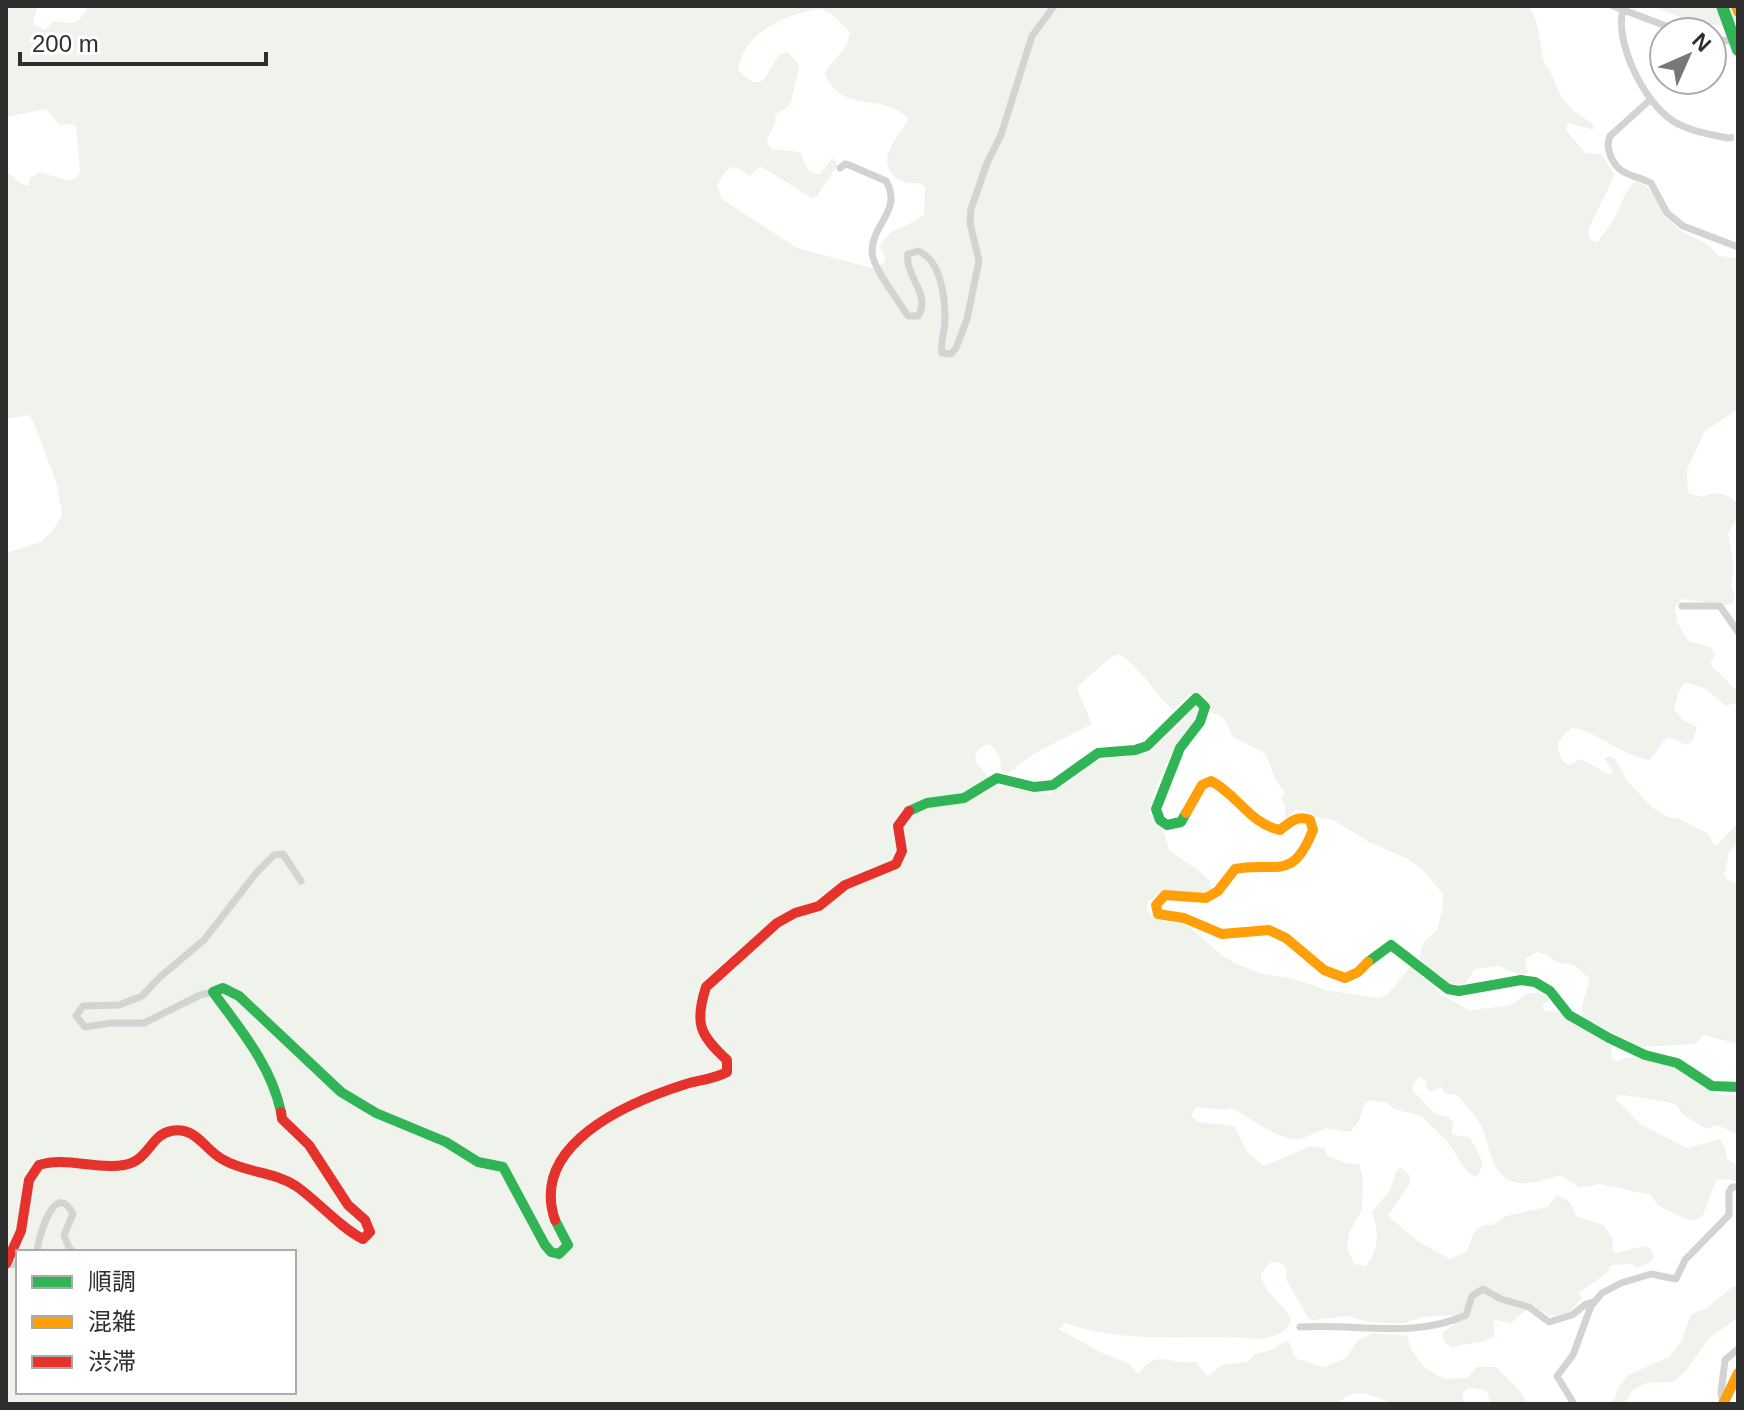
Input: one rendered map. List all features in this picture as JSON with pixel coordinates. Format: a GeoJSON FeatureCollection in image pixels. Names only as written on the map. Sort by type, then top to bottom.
{"type":"FeatureCollection","features":[{"type":"Feature","properties":{"kind":"main road"},"geometry":{"type":"LineString","coordinates":[[1722,6],[1738,50]]}},
{"type":"Feature","properties":{"kind":"main road"},"geometry":{"type":"LineString","coordinates":[[1736,6],[1738,12]]}},
{"type":"Feature","properties":{"kind":"main road"},"geometry":{"type":"LineString","coordinates":[[11,1264],[22,1229],[31,1175],[37,1166],[47,1162],[99,1167],[130,1165],[142,1160],[161,1136],[175,1130],[200,1137],[220,1159],[268,1172],[296,1186],[357,1238],[363,1239],[370,1232],[365,1220],[348,1205],[309,1145],[282,1119],[276,1089],[268,1073],[213,992],[223,988],[232,990],[341,1092],[376,1113],[446,1142],[478,1162],[503,1167],[545,1245],[551,1252],[559,1254],[568,1245],[552,1211],[555,1173],[562,1156],[593,1125],[624,1109],[688,1083],[727,1072],[727,1060],[708,1043],[701,1031],[700,1015],[706,987],[727,965],[777,923],[795,913],[819,906],[845,885],[896,864],[902,851],[898,826],[910,809],[922,803],[967,797],[997,778],[1043,787],[1053,784],[1096,753],[1137,751],[1148,746],[1196,698],[1205,707],[1205,714],[1180,748],[1156,809],[1160,820],[1167,825],[1181,822],[1202,785],[1211,781],[1222,786],[1268,828],[1280,830],[1302,817],[1310,820],[1313,830],[1301,855],[1292,862],[1274,869],[1250,865],[1235,869],[1218,890],[1203,899],[1165,895],[1156,905],[1158,914],[1188,918],[1222,934],[1254,928],[1278,934],[1313,963],[1345,978],[1361,971],[1378,952],[1391,945],[1409,956],[1434,981],[1450,990],[1521,980],[1535,982],[1550,991],[1569,1015],[1630,1049],[1677,1063],[1712,1086],[1738,1087]]}},
{"type":"Feature","properties":{"kind":"main road"},"geometry":{"type":"LineString","coordinates":[[1723,1404],[1738,1373]]}},
{"type":"Feature","properties":{"kind":"street"},"geometry":{"type":"LineString","coordinates":[[840,168],[845,164],[881,176],[890,187],[890,210],[874,241],[872,253],[908,316],[918,316],[923,300],[906,264],[908,254],[918,251],[928,255],[936,264],[945,320],[942,353],[951,354],[967,319],[979,261],[970,223],[971,209],[987,163],[1001,135],[1032,36],[1054,6]]}},
{"type":"Feature","properties":{"kind":"street"},"geometry":{"type":"LineString","coordinates":[[1613,6],[1648,19]]}},
{"type":"Feature","properties":{"kind":"street"},"geometry":{"type":"LineString","coordinates":[[1623,10],[1620,21],[1622,40],[1651,99],[1664,115],[1682,127],[1727,138]]}},
{"type":"Feature","properties":{"kind":"street"},"geometry":{"type":"LineString","coordinates":[[1651,99],[1610,136],[1609,149],[1616,168],[1621,173],[1651,183],[1667,213],[1683,226],[1738,247]]}},
{"type":"Feature","properties":{"kind":"street"},"geometry":{"type":"LineString","coordinates":[[1682,606],[1720,606],[1738,632]]}},
{"type":"Feature","properties":{"kind":"street"},"geometry":{"type":"LineString","coordinates":[[213,992],[200,995],[144,1023],[85,1027],[80,1025],[76,1016],[88,1004],[119,1005],[142,996],[160,977],[197,948],[274,855],[283,854],[301,881]]}},
{"type":"Feature","properties":{"kind":"street"},"geometry":{"type":"LineString","coordinates":[[1300,1327],[1400,1328],[1435,1324],[1466,1315],[1472,1296],[1483,1289],[1501,1299],[1529,1307],[1549,1322],[1572,1315],[1614,1286],[1633,1279],[1658,1274],[1676,1279],[1685,1260],[1725,1221],[1730,1212],[1729,1192],[1732,1187],[1738,1187]]}},
{"type":"Feature","properties":{"kind":"street"},"geometry":{"type":"LineString","coordinates":[[37,1250],[44,1220],[62,1203],[71,1208],[73,1214],[64,1235],[72,1250]]}},
{"type":"Feature","properties":{"kind":"street"},"geometry":{"type":"LineString","coordinates":[[1574,1404],[1557,1376],[1573,1355],[1593,1302]]}},
{"type":"Feature","properties":{"kind":"street"},"geometry":{"type":"LineString","coordinates":[[1723,1404],[1721,1393],[1725,1360],[1738,1349]]}},
{"type":"Feature","properties":{"kind":"shaded area"},"geometry":{"type":"Polygon","coordinates":[[[6,6],[37,6],[33,24],[44,30],[55,21],[75,22],[88,6],[1528,6],[1536,23],[1544,62],[1561,95],[1574,111],[1592,123],[1594,130],[1568,123],[1566,131],[1586,153],[1602,154],[1614,174],[1588,232],[1591,240],[1598,242],[1632,184],[1637,182],[1651,191],[1665,217],[1681,231],[1707,244],[1719,256],[1738,258],[1738,409],[1705,431],[1687,469],[1688,493],[1702,497],[1722,494],[1738,505],[1736,520],[1728,534],[1734,567],[1731,584],[1735,598],[1733,603],[1726,605],[1682,599],[1675,607],[1677,622],[1688,641],[1711,647],[1715,655],[1710,664],[1738,692],[1738,702],[1726,706],[1706,689],[1685,682],[1678,693],[1674,710],[1697,727],[1692,742],[1686,745],[1669,737],[1649,760],[1571,728],[1558,742],[1558,750],[1570,765],[1580,759],[1609,774],[1613,772],[1604,758],[1610,756],[1615,759],[1628,782],[1653,808],[1709,834],[1716,846],[1738,823],[1738,843],[1729,852],[1724,875],[1738,884],[1738,1044],[1704,1035],[1695,1044],[1640,1047],[1583,1017],[1582,1007],[1589,978],[1574,965],[1556,962],[1548,955],[1537,952],[1525,959],[1528,973],[1521,976],[1499,966],[1475,969],[1465,984],[1439,978],[1419,958],[1424,942],[1437,930],[1443,894],[1421,868],[1333,820],[1314,817],[1303,810],[1296,810],[1284,817],[1286,806],[1281,799],[1285,793],[1275,779],[1266,754],[1233,737],[1226,722],[1212,713],[1203,696],[1190,694],[1173,710],[1134,666],[1118,654],[1079,685],[1078,691],[1092,724],[1035,753],[1007,774],[1001,771],[1000,757],[990,744],[979,749],[975,761],[996,786],[1048,794],[1075,779],[1087,766],[1099,760],[1148,753],[1179,725],[1196,704],[1201,707],[1199,712],[1164,769],[1150,813],[1164,831],[1169,851],[1198,870],[1210,881],[1211,889],[1206,893],[1164,890],[1148,902],[1147,910],[1152,915],[1165,922],[1186,924],[1224,957],[1241,966],[1326,990],[1379,998],[1388,994],[1410,967],[1440,994],[1471,1011],[1513,1004],[1526,993],[1543,993],[1548,1000],[1543,1010],[1561,1013],[1604,1040],[1612,1048],[1611,1058],[1617,1062],[1632,1057],[1666,1064],[1709,1090],[1738,1095],[1738,1134],[1717,1125],[1707,1129],[1673,1104],[1622,1095],[1616,1099],[1640,1124],[1687,1148],[1720,1139],[1727,1159],[1738,1166],[1738,1182],[1716,1180],[1703,1215],[1688,1220],[1657,1204],[1651,1195],[1600,1184],[1580,1188],[1560,1175],[1537,1182],[1518,1183],[1509,1180],[1495,1166],[1482,1127],[1457,1095],[1444,1093],[1442,1087],[1431,1092],[1427,1089],[1427,1082],[1420,1077],[1413,1084],[1413,1091],[1435,1114],[1449,1117],[1454,1124],[1453,1135],[1470,1137],[1483,1163],[1475,1177],[1466,1170],[1446,1140],[1421,1116],[1394,1109],[1387,1103],[1372,1100],[1365,1103],[1358,1123],[1350,1132],[1326,1128],[1299,1140],[1271,1132],[1232,1108],[1196,1107],[1191,1116],[1198,1122],[1234,1126],[1247,1152],[1264,1166],[1311,1146],[1325,1149],[1327,1156],[1359,1164],[1363,1178],[1362,1210],[1349,1232],[1347,1247],[1354,1264],[1365,1266],[1373,1254],[1377,1234],[1372,1212],[1390,1190],[1397,1170],[1401,1168],[1409,1174],[1411,1182],[1388,1216],[1419,1242],[1450,1259],[1466,1252],[1475,1230],[1492,1225],[1506,1216],[1547,1207],[1557,1195],[1570,1203],[1576,1216],[1604,1225],[1613,1239],[1612,1249],[1617,1253],[1644,1246],[1651,1249],[1654,1257],[1637,1268],[1633,1264],[1611,1265],[1608,1272],[1579,1293],[1582,1298],[1567,1314],[1549,1316],[1532,1305],[1511,1323],[1496,1320],[1493,1323],[1495,1335],[1490,1338],[1452,1348],[1444,1341],[1442,1333],[1457,1322],[1455,1315],[1423,1317],[1402,1324],[1368,1322],[1349,1316],[1308,1318],[1286,1279],[1287,1270],[1282,1263],[1271,1262],[1261,1273],[1265,1287],[1291,1320],[1284,1331],[1272,1337],[1138,1337],[1065,1323],[1059,1329],[1129,1364],[1138,1373],[1152,1361],[1164,1359],[1195,1361],[1206,1375],[1222,1365],[1248,1362],[1255,1354],[1271,1350],[1286,1341],[1297,1359],[1323,1367],[1346,1358],[1358,1340],[1373,1333],[1408,1336],[1410,1348],[1423,1366],[1444,1379],[1467,1378],[1477,1367],[1496,1367],[1520,1391],[1528,1404],[1491,1404],[1486,1390],[1468,1388],[1463,1393],[1463,1404],[1424,1405],[1400,1404],[1362,1393],[1346,1397],[1336,1404],[6,1404],[6,553],[41,542],[62,515],[57,484],[33,421],[29,415],[6,419],[6,171],[21,184],[29,186],[30,178],[39,172],[70,181],[79,175],[76,127],[72,124],[60,125],[46,109],[6,117],[6,6]],[[819,9],[768,27],[748,45],[738,70],[756,83],[762,81],[780,55],[787,52],[797,62],[799,69],[790,105],[775,115],[776,122],[766,141],[771,149],[800,152],[811,172],[820,174],[832,158],[837,166],[816,197],[812,198],[760,166],[750,176],[731,167],[717,186],[722,199],[797,248],[872,268],[886,259],[880,247],[883,240],[924,214],[925,187],[898,179],[889,170],[887,162],[891,147],[908,119],[888,106],[842,95],[825,74],[846,45],[850,32],[832,14],[819,9]]]}},
{"type":"Feature","properties":{"kind":"shaded area"},"geometry":{"type":"Polygon","coordinates":[[[1649,6],[1738,6],[1738,28],[1728,27],[1728,16],[1678,16],[1649,6]]]}},
{"type":"Feature","properties":{"kind":"shaded area"},"geometry":{"type":"Polygon","coordinates":[[[1738,1286],[1738,1318],[1710,1337],[1686,1371],[1673,1382],[1646,1383],[1633,1390],[1624,1404],[1589,1404],[1608,1403],[1615,1398],[1620,1384],[1630,1374],[1669,1357],[1682,1340],[1691,1314],[1707,1308],[1732,1287],[1738,1286]]]}},
{"type":"Feature","properties":{"kind":"tunnel"},"geometry":{"type":"LineString","coordinates":[[1727,138],[1738,137]]}},
{"type":"Feature","properties":{"kind":"traffic: fast"},"geometry":{"type":"LineString","coordinates":[[1722,6],[1738,50]]}},
{"type":"Feature","properties":{"kind":"traffic: fast"},"geometry":{"type":"LineString","coordinates":[[909,811],[927,803],[964,798],[997,778],[1034,787],[1053,785],[1098,753],[1147,746],[1196,698],[1205,707],[1200,722],[1180,748],[1156,809],[1160,820],[1167,825],[1181,822],[1186,813]]}},
{"type":"Feature","properties":{"kind":"traffic: fast"},"geometry":{"type":"LineString","coordinates":[[1368,962],[1391,945],[1448,989],[1459,991],[1521,980],[1535,982],[1550,991],[1569,1015],[1609,1038],[1645,1055],[1677,1063],[1712,1086],[1738,1087]]}},
{"type":"Feature","properties":{"kind":"traffic: fast"},"geometry":{"type":"LineString","coordinates":[[281,1112],[262,1063],[213,992],[223,988],[239,996],[341,1092],[376,1113],[446,1142],[478,1162],[503,1167],[545,1245],[551,1252],[559,1254],[568,1245],[555,1220]]}},
{"type":"Feature","properties":{"kind":"traffic: slow"},"geometry":{"type":"LineString","coordinates":[[1736,6],[1738,12]]}},
{"type":"Feature","properties":{"kind":"traffic: slow"},"geometry":{"type":"LineString","coordinates":[[1186,813],[1202,785],[1211,781],[1269,827],[1280,830],[1301,818],[1310,820],[1313,830],[1305,847],[1290,864],[1235,869],[1218,891],[1206,898],[1165,895],[1156,905],[1158,914],[1184,918],[1222,934],[1269,930],[1286,938],[1324,970],[1345,978],[1358,972],[1368,962]]}},
{"type":"Feature","properties":{"kind":"traffic: slow"},"geometry":{"type":"LineString","coordinates":[[1723,1404],[1738,1373]]}},
{"type":"Feature","properties":{"kind":"traffic: jam"},"geometry":{"type":"LineString","coordinates":[[555,1220],[551,1193],[556,1169],[570,1148],[589,1130],[638,1102],[727,1072],[727,1060],[705,1036],[700,1020],[706,987],[777,923],[795,913],[819,906],[845,885],[896,864],[902,851],[898,826],[909,811]]}},
{"type":"Feature","properties":{"kind":"traffic: jam"},"geometry":{"type":"LineString","coordinates":[[6,1264],[21,1231],[29,1180],[39,1165],[60,1162],[124,1165],[139,1159],[164,1133],[180,1130],[193,1135],[231,1164],[278,1177],[296,1186],[363,1239],[370,1232],[365,1220],[348,1205],[309,1145],[282,1119],[281,1112]]}}]}
